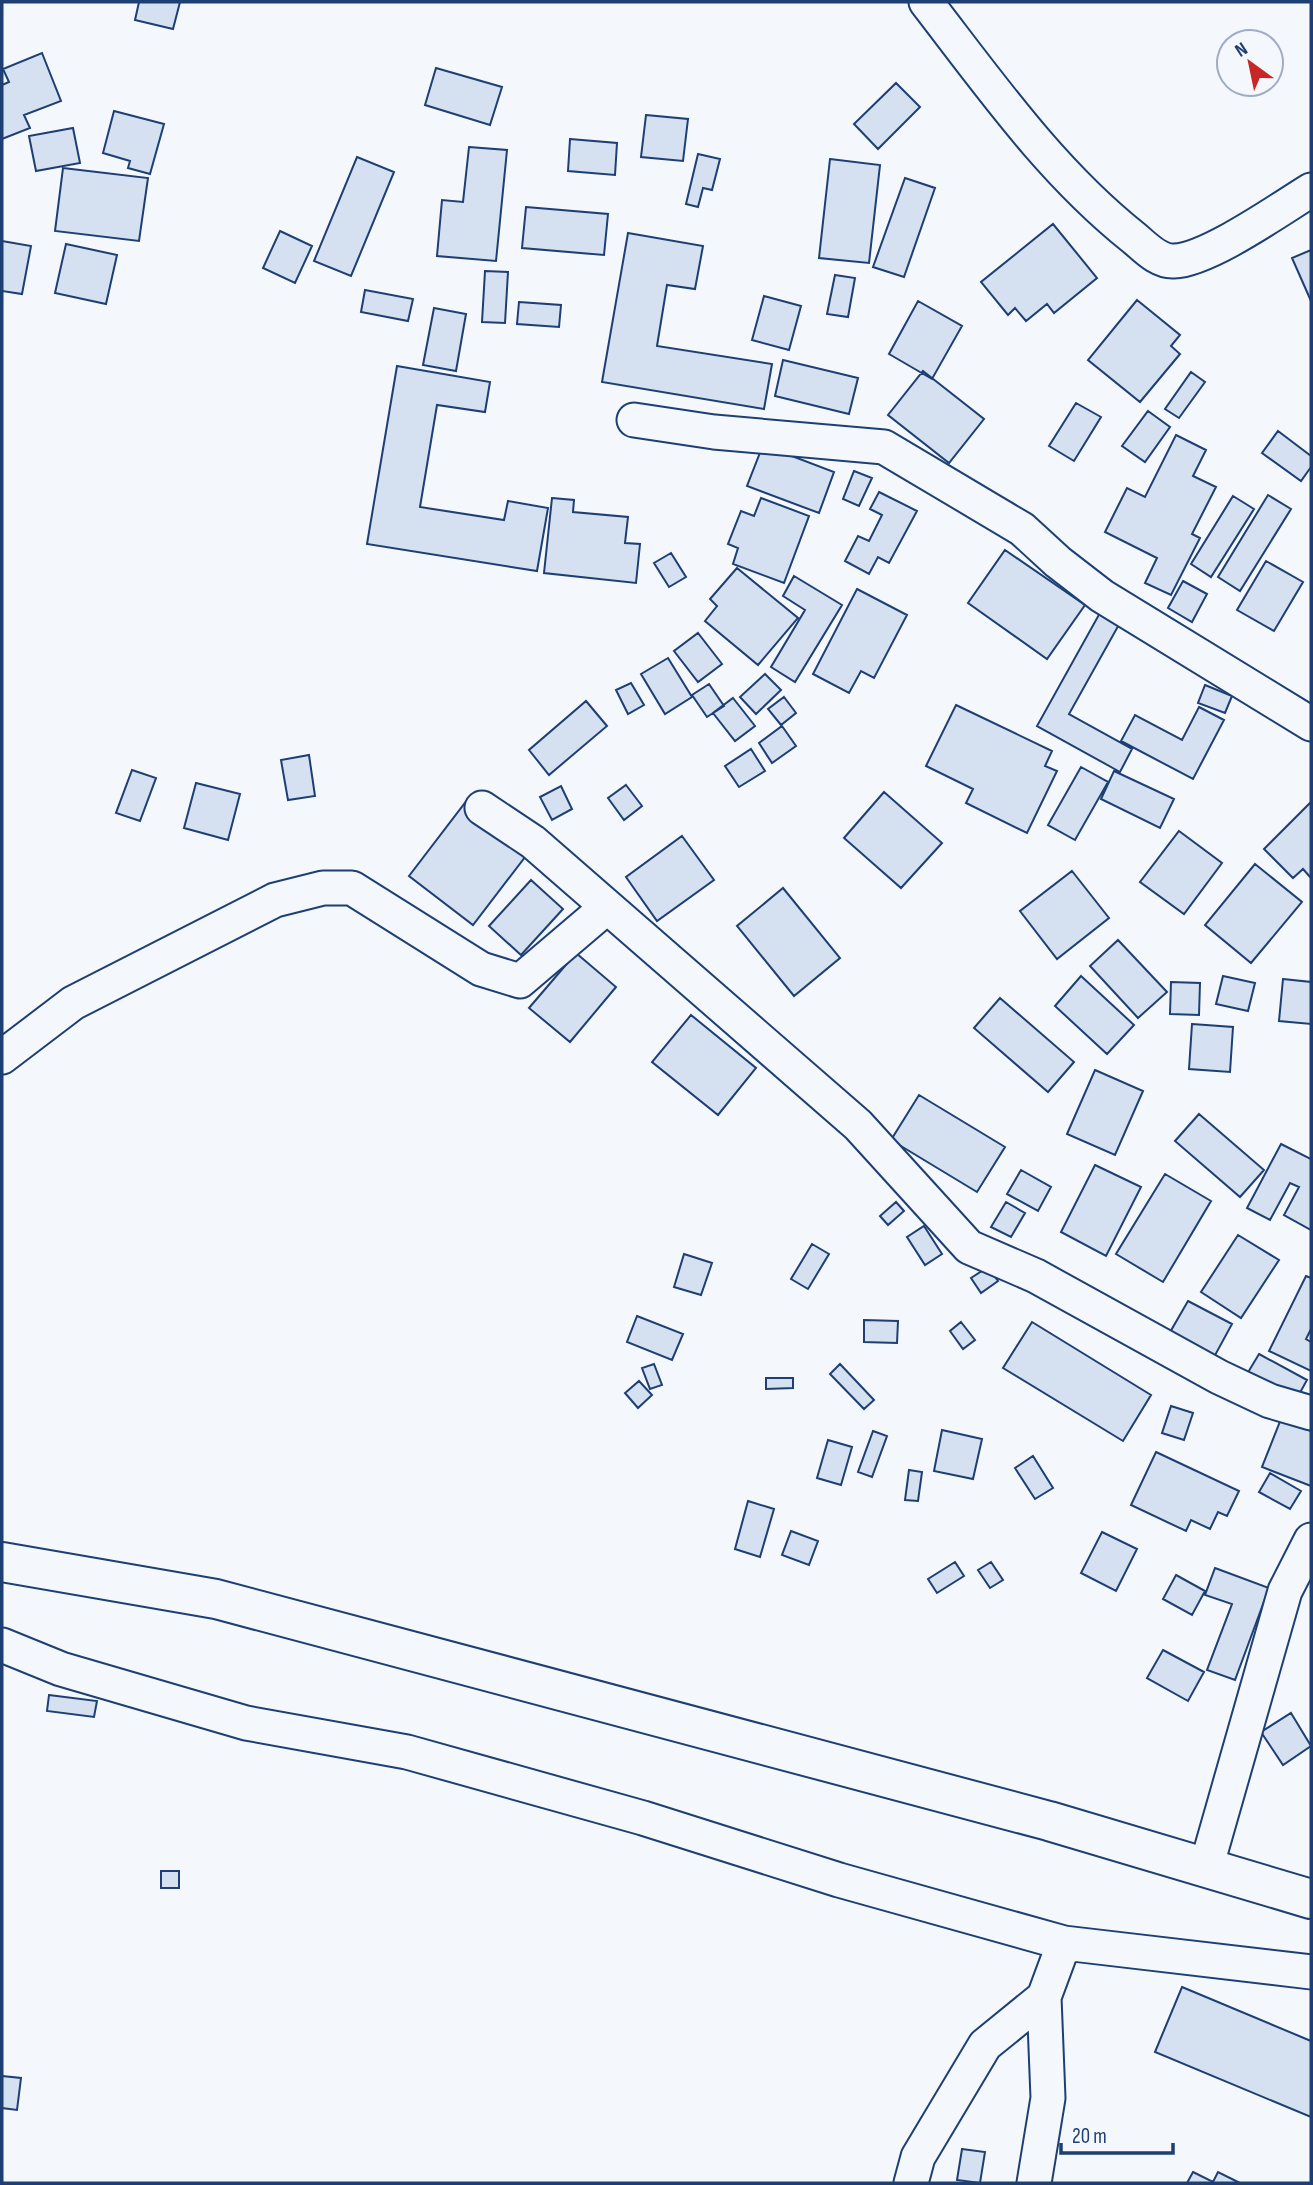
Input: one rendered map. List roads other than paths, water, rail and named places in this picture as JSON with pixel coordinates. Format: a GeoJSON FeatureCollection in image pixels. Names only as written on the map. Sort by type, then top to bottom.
{"type":"FeatureCollection","features":[{"type":"Feature","properties":{"kind":"highway"},"geometry":{"type":"LineString","coordinates":[[2,1562],[216,1599],[1036,1818],[1311,1899]]}},
{"type":"Feature","properties":{"kind":"street"},"geometry":{"type":"LineString","coordinates":[[926,2],[1055,166],[1100,211],[1158,258],[1173,261],[1216,246],[1311,190]]}},
{"type":"Feature","properties":{"kind":"street"},"geometry":{"type":"LineString","coordinates":[[634,420],[714,432],[884,447],[1022,529],[1058,562],[1102,596],[1311,724]]}},
{"type":"Feature","properties":{"kind":"street"},"geometry":{"type":"LineString","coordinates":[[482,808],[533,842],[858,1125],[969,1247],[1037,1276],[1219,1377],[1270,1401],[1311,1413]]}},
{"type":"Feature","properties":{"kind":"street"},"geometry":{"type":"LineString","coordinates":[[2,1057],[73,1003],[275,900],[311,891],[352,888],[481,969],[520,981],[607,907]]}},
{"type":"Feature","properties":{"kind":"street"},"geometry":{"type":"LineString","coordinates":[[1206,1868],[1285,1591],[1311,1540]]}},
{"type":"Feature","properties":{"kind":"street"},"geometry":{"type":"LineString","coordinates":[[2,1645],[61,1669],[246,1723],[407,1752],[643,1818],[839,1880],[1064,1943],[1311,1972]]}},
{"type":"Feature","properties":{"kind":"street"},"geometry":{"type":"LineString","coordinates":[[1034,2183],[1048,2098],[1044,1997],[1064,1943]]}},
{"type":"Feature","properties":{"kind":"street"},"geometry":{"type":"LineString","coordinates":[[911,2183],[918,2157],[985,2045],[1044,1997]]}}]}
